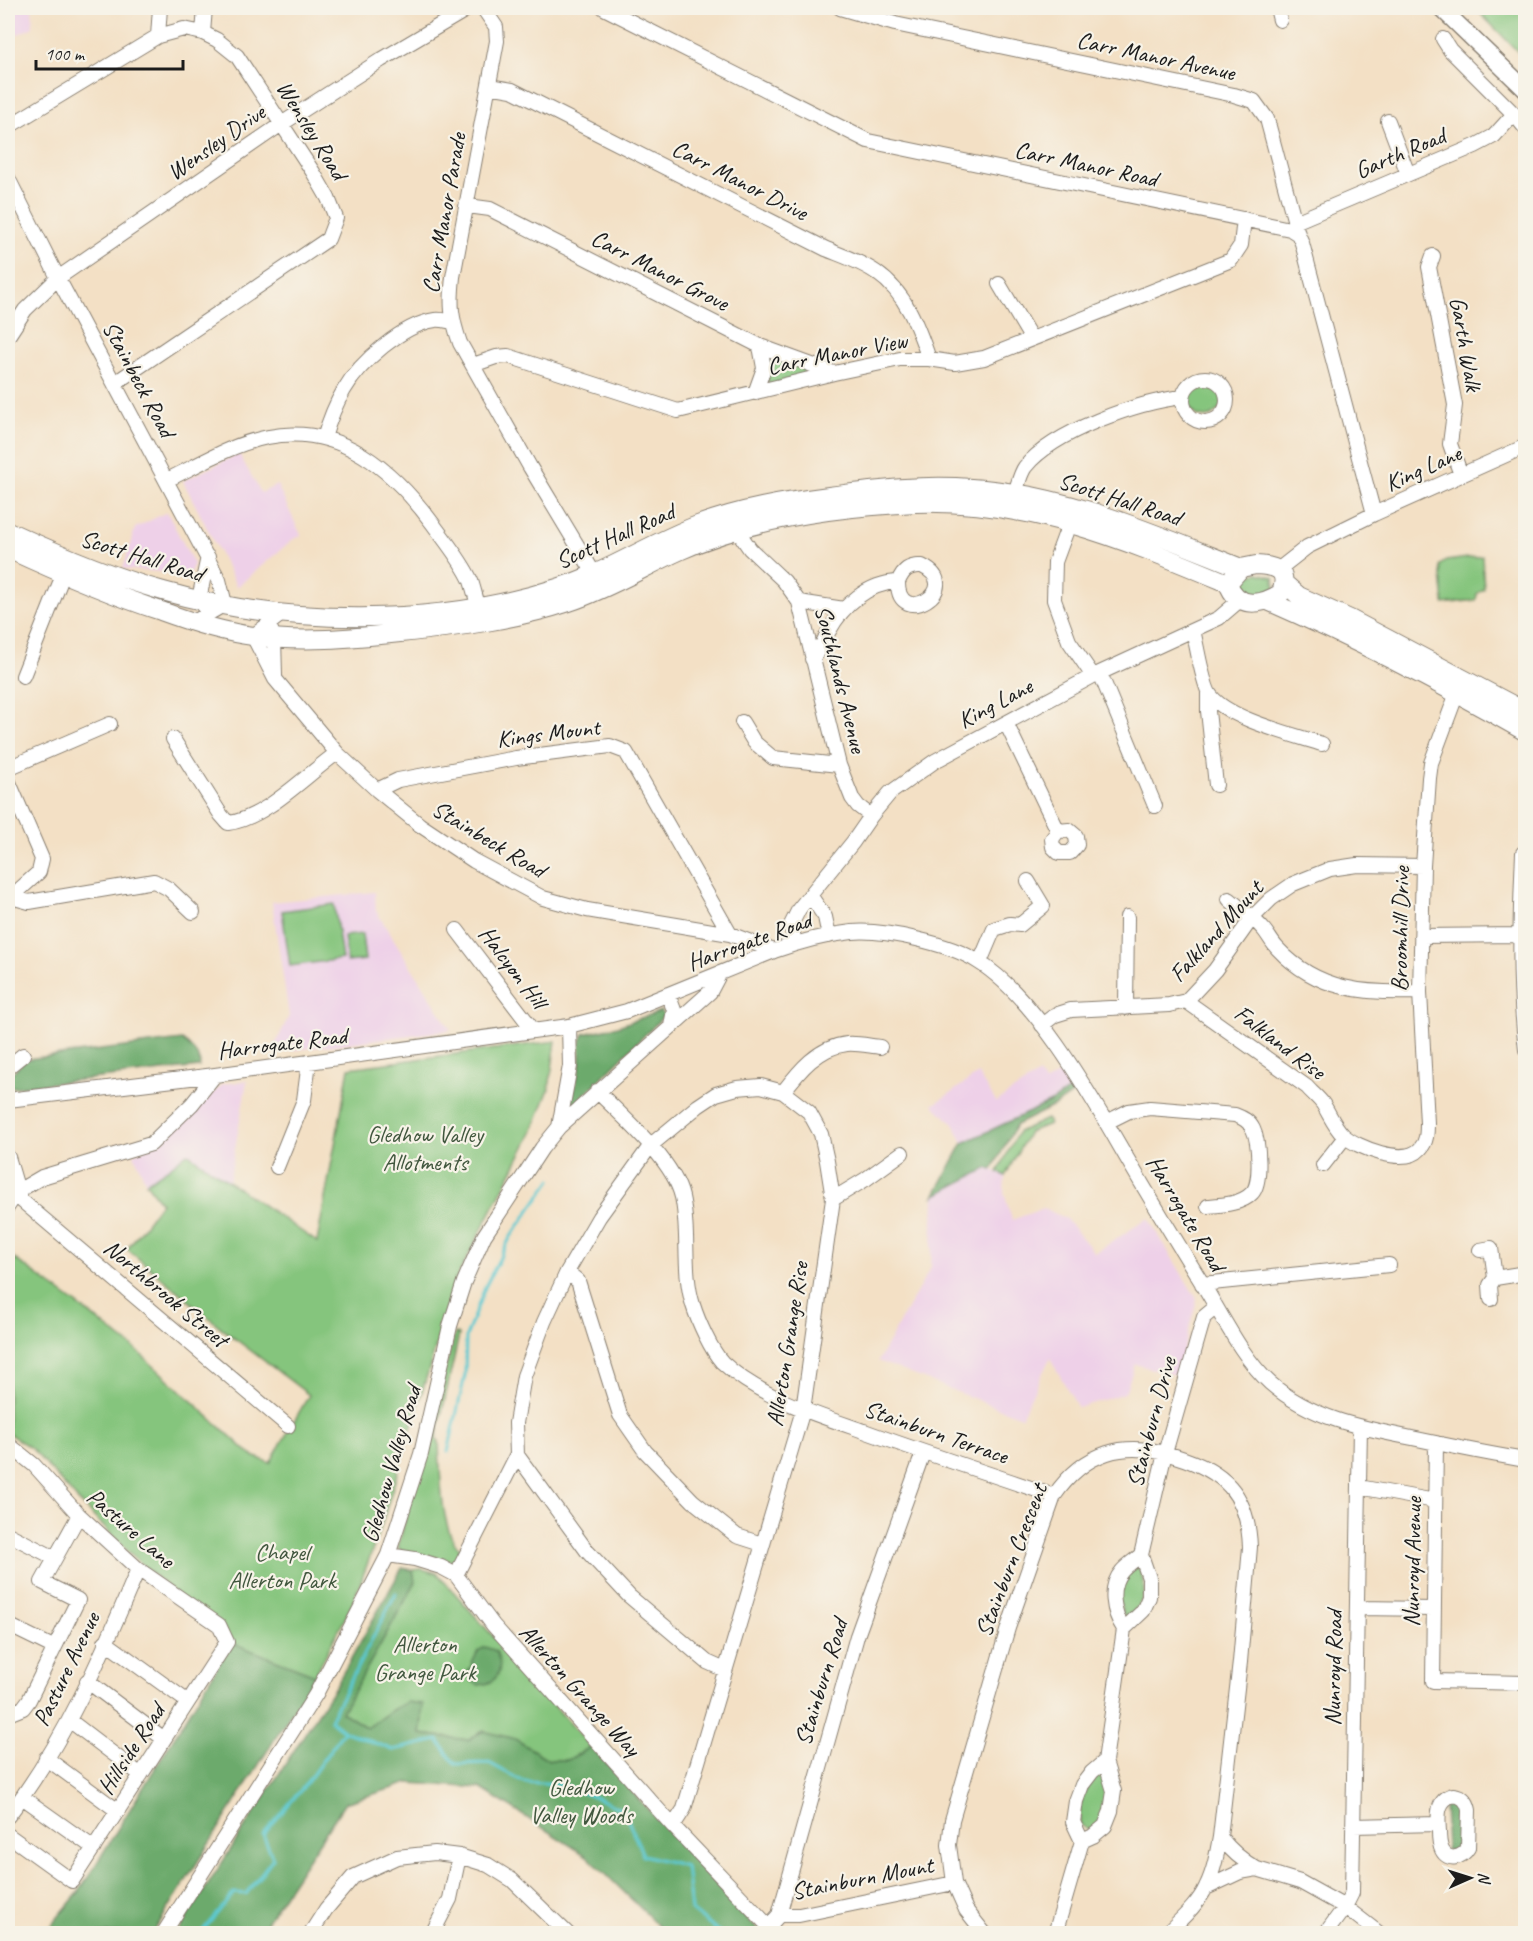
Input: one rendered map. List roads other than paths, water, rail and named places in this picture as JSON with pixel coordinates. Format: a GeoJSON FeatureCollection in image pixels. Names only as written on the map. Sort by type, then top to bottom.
{"type":"FeatureCollection","features":[{"type":"Feature","properties":{"kind":"highway","name":"Scott Hall Road"},"geometry":{"type":"LineString","coordinates":[[8,531],[78,562],[164,592],[200,612],[219,629],[253,636],[276,625],[479,608],[535,595],[595,575],[670,536],[741,510],[868,490],[916,487],[969,487],[1015,493],[1073,514],[1228,583]]}},
{"type":"Feature","properties":{"kind":"highway","name":"Scott Hall Road"},"geometry":{"type":"LineString","coordinates":[[8,549],[63,575],[200,612],[225,604],[256,610],[276,625],[316,640],[452,628],[527,614],[600,590],[681,550],[737,530],[805,515],[917,503],[965,504],[1073,514],[1126,522],[1241,568]]}},
{"type":"Feature","properties":{"kind":"highway"},"geometry":{"type":"LineString","coordinates":[[1282,576],[1281,593],[1268,601],[1251,603],[1240,600],[1230,591],[1228,583],[1241,568],[1268,565],[1282,576],[1299,596],[1350,619],[1526,712]]}},
{"type":"Feature","properties":{"kind":"highway"},"geometry":{"type":"LineString","coordinates":[[1268,601],[1339,632],[1457,693],[1526,732]]}},
{"type":"Feature","properties":{"kind":"main road"},"geometry":{"type":"LineString","coordinates":[[1441,8],[1526,90]]}},
{"type":"Feature","properties":{"kind":"street"},"geometry":{"type":"LineString","coordinates":[[158,36],[160,8]]}},
{"type":"Feature","properties":{"kind":"street"},"geometry":{"type":"LineString","coordinates":[[203,33],[205,8]]}},
{"type":"Feature","properties":{"kind":"street","name":"Wensley Drive"},"geometry":{"type":"LineString","coordinates":[[8,336],[25,310],[58,278],[283,123],[381,60],[469,8]]}},
{"type":"Feature","properties":{"kind":"street","name":"Carr Manor Parade"},"geometry":{"type":"LineString","coordinates":[[483,8],[496,27],[497,41],[453,277],[450,302],[453,322],[460,343],[530,468],[595,575]]}},
{"type":"Feature","properties":{"kind":"street","name":"Carr Manor Road"},"geometry":{"type":"LineString","coordinates":[[604,8],[868,141],[1290,229],[1297,228]]}},
{"type":"Feature","properties":{"kind":"street","name":"Carr Manor Avenue"},"geometry":{"type":"LineString","coordinates":[[840,8],[895,24],[1234,94],[1254,101],[1267,119],[1297,228]]}},
{"type":"Feature","properties":{"kind":"street","name":"Wensley Road"},"geometry":{"type":"LineString","coordinates":[[8,127],[158,36],[184,29],[203,33],[218,40],[237,56],[283,123],[328,198],[336,218],[328,239],[116,382]]}},
{"type":"Feature","properties":{"kind":"street"},"geometry":{"type":"LineString","coordinates":[[1443,39],[1450,50],[1526,129]]}},
{"type":"Feature","properties":{"kind":"street","name":"Carr Manor Drive"},"geometry":{"type":"LineString","coordinates":[[489,86],[512,90],[878,273],[892,286],[915,320],[929,359]]}},
{"type":"Feature","properties":{"kind":"street","name":"Garth Road"},"geometry":{"type":"LineString","coordinates":[[1297,228],[1408,174],[1494,136],[1514,114]]}},
{"type":"Feature","properties":{"kind":"street"},"geometry":{"type":"LineString","coordinates":[[1388,121],[1408,174]]}},
{"type":"Feature","properties":{"kind":"street","name":"Stainbeck Road"},"geometry":{"type":"LineString","coordinates":[[8,178],[58,278],[116,382],[208,557],[219,580],[225,604]]}},
{"type":"Feature","properties":{"kind":"street","name":"Carr Manor Grove"},"geometry":{"type":"LineString","coordinates":[[468,206],[490,209],[760,346],[834,373]]}},
{"type":"Feature","properties":{"kind":"street","name":"Carr Manor View"},"geometry":{"type":"LineString","coordinates":[[473,365],[496,357],[508,356],[678,411],[900,359],[929,359],[955,363],[984,358],[1231,260],[1241,245],[1244,219]]}},
{"type":"Feature","properties":{"kind":"street"},"geometry":{"type":"LineString","coordinates":[[1297,228],[1374,514]]}},
{"type":"Feature","properties":{"kind":"street","name":"Garth Walk"},"geometry":{"type":"LineString","coordinates":[[1433,256],[1429,267],[1455,405],[1450,444],[1461,475]]}},
{"type":"Feature","properties":{"kind":"street"},"geometry":{"type":"LineString","coordinates":[[999,284],[1031,338]]}},
{"type":"Feature","properties":{"kind":"street"},"geometry":{"type":"LineString","coordinates":[[324,438],[330,417],[345,388],[377,351],[422,323],[437,320],[453,322]]}},
{"type":"Feature","properties":{"kind":"street"},"geometry":{"type":"LineString","coordinates":[[755,393],[764,368],[760,346]]}},
{"type":"Feature","properties":{"kind":"street"},"geometry":{"type":"LineString","coordinates":[[1015,493],[1024,469],[1046,448],[1066,436],[1086,425],[1140,406],[1162,399],[1183,397]]}},
{"type":"Feature","properties":{"kind":"street"},"geometry":{"type":"LineString","coordinates":[[167,480],[249,442],[269,437],[295,435],[324,438],[369,457],[404,487],[453,551],[470,580],[479,608]]}},
{"type":"Feature","properties":{"kind":"street","name":"King Lane"},"geometry":{"type":"LineString","coordinates":[[1282,576],[1307,546],[1526,446]]}},
{"type":"Feature","properties":{"kind":"street"},"geometry":{"type":"LineString","coordinates":[[1073,514],[1055,562],[1054,600],[1069,641],[1096,674],[1155,806]]}},
{"type":"Feature","properties":{"kind":"street","name":"Southlands Avenue"},"geometry":{"type":"LineString","coordinates":[[737,530],[750,549],[784,581],[799,602],[839,765],[852,798],[871,816]]}},
{"type":"Feature","properties":{"kind":"street"},"geometry":{"type":"LineString","coordinates":[[200,612],[208,557]]}},
{"type":"Feature","properties":{"kind":"street"},"geometry":{"type":"LineString","coordinates":[[23,676],[63,575]]}},
{"type":"Feature","properties":{"kind":"street"},"geometry":{"type":"LineString","coordinates":[[812,659],[819,652],[844,609],[879,584],[898,582]]}},
{"type":"Feature","properties":{"kind":"street","name":"King Lane"},"geometry":{"type":"LineString","coordinates":[[795,943],[791,925],[799,909],[890,793],[935,761],[1096,674],[1219,618],[1240,600]]}},
{"type":"Feature","properties":{"kind":"street"},"geometry":{"type":"LineString","coordinates":[[799,602],[844,609]]}},
{"type":"Feature","properties":{"kind":"street"},"geometry":{"type":"LineString","coordinates":[[275,679],[276,625]]}},
{"type":"Feature","properties":{"kind":"street"},"geometry":{"type":"LineString","coordinates":[[1193,630],[1208,691],[1216,785]]}},
{"type":"Feature","properties":{"kind":"street","name":"Stainbeck Road"},"geometry":{"type":"LineString","coordinates":[[253,636],[275,679],[337,753],[420,825],[474,861],[543,898],[588,910],[730,934],[774,951]]}},
{"type":"Feature","properties":{"kind":"street"},"geometry":{"type":"LineString","coordinates":[[1208,691],[1216,702],[1238,714],[1322,744]]}},
{"type":"Feature","properties":{"kind":"street","name":"Broomhill Drive"},"geometry":{"type":"LineString","coordinates":[[1402,1156],[1420,1149],[1426,1139],[1420,992],[1423,866],[1431,764],[1457,693]]}},
{"type":"Feature","properties":{"kind":"street"},"geometry":{"type":"LineString","coordinates":[[742,722],[754,742],[773,758],[839,765]]}},
{"type":"Feature","properties":{"kind":"street"},"geometry":{"type":"LineString","coordinates":[[1006,723],[1058,831]]}},
{"type":"Feature","properties":{"kind":"street"},"geometry":{"type":"LineString","coordinates":[[8,768],[110,724]]}},
{"type":"Feature","properties":{"kind":"street"},"geometry":{"type":"LineString","coordinates":[[173,739],[228,823],[241,821],[294,789],[317,767],[337,753]]}},
{"type":"Feature","properties":{"kind":"street","name":"Kings Mount"},"geometry":{"type":"LineString","coordinates":[[377,790],[398,780],[516,758],[610,746],[626,752],[730,934]]}},
{"type":"Feature","properties":{"kind":"street"},"geometry":{"type":"LineString","coordinates":[[8,780],[42,859],[39,872],[9,898]]}},
{"type":"Feature","properties":{"kind":"street"},"geometry":{"type":"LineString","coordinates":[[1523,854],[1521,934],[1526,1050]]}},
{"type":"Feature","properties":{"kind":"street","name":"Falkland Mount"},"geometry":{"type":"LineString","coordinates":[[1042,1025],[1062,1012],[1169,1005],[1186,1001],[1215,970],[1252,918],[1271,899],[1293,884],[1330,870],[1357,865],[1423,866]]}},
{"type":"Feature","properties":{"kind":"street"},"geometry":{"type":"LineString","coordinates":[[9,898],[28,902],[154,881],[169,889],[193,912]]}},
{"type":"Feature","properties":{"kind":"street"},"geometry":{"type":"LineString","coordinates":[[980,962],[994,929],[1010,924],[1020,925],[1043,906],[1028,881]]}},
{"type":"Feature","properties":{"kind":"street"},"geometry":{"type":"LineString","coordinates":[[810,895],[825,917],[829,936]]}},
{"type":"Feature","properties":{"kind":"street"},"geometry":{"type":"LineString","coordinates":[[1229,899],[1263,929],[1277,949],[1315,978],[1358,991],[1420,992]]}},
{"type":"Feature","properties":{"kind":"street"},"geometry":{"type":"LineString","coordinates":[[1126,1008],[1127,917]]}},
{"type":"Feature","properties":{"kind":"street","name":"Halcyon Hill"},"geometry":{"type":"LineString","coordinates":[[457,930],[534,1031]]}},
{"type":"Feature","properties":{"kind":"street","name":"Harrogate Road"},"geometry":{"type":"LineString","coordinates":[[8,1100],[215,1075],[569,1026],[627,1011],[795,943],[829,936],[867,932],[935,943],[962,952],[980,962],[1007,984],[1042,1025],[1107,1122],[1251,1363],[1268,1382],[1313,1412],[1360,1427],[1526,1460]]}},
{"type":"Feature","properties":{"kind":"street"},"geometry":{"type":"LineString","coordinates":[[1421,936],[1521,934]]}},
{"type":"Feature","properties":{"kind":"street","name":"Gledhow Valley Road"},"geometry":{"type":"LineString","coordinates":[[163,1934],[316,1694],[388,1555],[421,1454],[450,1326],[464,1282],[484,1236],[542,1148],[559,1127],[710,992],[720,973]]}},
{"type":"Feature","properties":{"kind":"street"},"geometry":{"type":"LineString","coordinates":[[668,994],[674,1010],[671,1026]]}},
{"type":"Feature","properties":{"kind":"street","name":"Falkland Rise"},"geometry":{"type":"LineString","coordinates":[[1186,1001],[1307,1087],[1322,1102],[1333,1123],[1345,1137],[1373,1152],[1402,1156]]}},
{"type":"Feature","properties":{"kind":"street"},"geometry":{"type":"LineString","coordinates":[[559,1127],[570,1066],[569,1026]]}},
{"type":"Feature","properties":{"kind":"street"},"geometry":{"type":"LineString","coordinates":[[783,1092],[799,1071],[829,1049],[846,1044],[880,1047]]}},
{"type":"Feature","properties":{"kind":"street"},"geometry":{"type":"LineString","coordinates":[[8,1067],[23,1055]]}},
{"type":"Feature","properties":{"kind":"street"},"geometry":{"type":"LineString","coordinates":[[277,1167],[304,1100],[309,1062]]}},
{"type":"Feature","properties":{"kind":"street"},"geometry":{"type":"LineString","coordinates":[[8,1157],[13,1197],[42,1177],[151,1144],[192,1104],[215,1075]]}},
{"type":"Feature","properties":{"kind":"street","name":"Allerton Grange Rise"},"geometry":{"type":"LineString","coordinates":[[517,1455],[516,1422],[524,1376],[544,1322],[567,1272],[599,1217],[651,1145],[716,1094],[737,1088],[761,1086],[783,1092],[809,1112],[821,1134],[833,1199],[803,1410],[684,1809],[673,1826]]}},
{"type":"Feature","properties":{"kind":"street","name":"Stainburn Terrace"},"geometry":{"type":"LineString","coordinates":[[597,1091],[651,1145],[672,1173],[682,1195],[687,1270],[693,1305],[706,1336],[720,1360],[746,1380],[803,1410],[1054,1496]]}},
{"type":"Feature","properties":{"kind":"street"},"geometry":{"type":"LineString","coordinates":[[1107,1122],[1130,1111],[1150,1108],[1235,1115],[1244,1119],[1252,1128],[1257,1139],[1258,1184],[1255,1192],[1232,1203],[1208,1206]]}},
{"type":"Feature","properties":{"kind":"street"},"geometry":{"type":"LineString","coordinates":[[1323,1165],[1345,1137]]}},
{"type":"Feature","properties":{"kind":"street"},"geometry":{"type":"LineString","coordinates":[[833,1199],[902,1153]]}},
{"type":"Feature","properties":{"kind":"street","name":"Northbrook Street"},"geometry":{"type":"LineString","coordinates":[[13,1197],[288,1426]]}},
{"type":"Feature","properties":{"kind":"street"},"geometry":{"type":"LineString","coordinates":[[1480,1250],[1491,1248],[1495,1278],[1490,1285],[1491,1299]]}},
{"type":"Feature","properties":{"kind":"street"},"geometry":{"type":"LineString","coordinates":[[1202,1284],[1389,1265]]}},
{"type":"Feature","properties":{"kind":"street"},"geometry":{"type":"LineString","coordinates":[[567,1272],[578,1281],[620,1414],[645,1451],[693,1501],[728,1529],[737,1536],[762,1544]]}},
{"type":"Feature","properties":{"kind":"street"},"geometry":{"type":"LineString","coordinates":[[1495,1278],[1526,1273]]}},
{"type":"Feature","properties":{"kind":"street","name":"Stainburn Drive"},"geometry":{"type":"LineString","coordinates":[[1124,1629],[1143,1611],[1149,1597],[1149,1578],[1141,1555],[1165,1453],[1204,1317],[1216,1307]]}},
{"type":"Feature","properties":{"kind":"street","name":"Nunroyd Road"},"geometry":{"type":"LineString","coordinates":[[1345,1907],[1352,1893],[1360,1427]]}},
{"type":"Feature","properties":{"kind":"street","name":"Nunroyd Avenue"},"geometry":{"type":"LineString","coordinates":[[1436,1443],[1433,1681],[1526,1683]]}},
{"type":"Feature","properties":{"kind":"street","name":"Pasture Lane"},"geometry":{"type":"LineString","coordinates":[[8,1444],[34,1465],[79,1515],[138,1569],[219,1625],[226,1642]]}},
{"type":"Feature","properties":{"kind":"street","name":"Stainburn Crescent"},"geometry":{"type":"LineString","coordinates":[[985,1934],[966,1910],[954,1883],[949,1845],[952,1820],[961,1787],[1008,1628],[1054,1496],[1077,1469],[1095,1457],[1124,1449],[1150,1449],[1193,1461],[1218,1474],[1236,1494],[1249,1530],[1250,1547],[1240,1662],[1215,1863],[1206,1888],[1166,1934]]}},
{"type":"Feature","properties":{"kind":"street","name":"Stainburn Road"},"geometry":{"type":"LineString","coordinates":[[775,1925],[857,1636],[923,1453]]}},
{"type":"Feature","properties":{"kind":"street"},"geometry":{"type":"LineString","coordinates":[[456,1575],[517,1455],[587,1551],[628,1596],[707,1662],[725,1670]]}},
{"type":"Feature","properties":{"kind":"street"},"geometry":{"type":"LineString","coordinates":[[1359,1487],[1435,1501]]}},
{"type":"Feature","properties":{"kind":"street"},"geometry":{"type":"LineString","coordinates":[[8,1714],[23,1708],[29,1700],[78,1600],[42,1582],[79,1515]]}},
{"type":"Feature","properties":{"kind":"street"},"geometry":{"type":"LineString","coordinates":[[8,1534],[55,1558]]}},
{"type":"Feature","properties":{"kind":"street","name":"Allerton Grange Way"},"geometry":{"type":"LineString","coordinates":[[388,1555],[416,1559],[441,1567],[456,1575],[493,1625],[673,1826],[775,1925]]}},
{"type":"Feature","properties":{"kind":"street"},"geometry":{"type":"LineString","coordinates":[[1082,1841],[1093,1836],[1105,1826],[1111,1811],[1114,1791],[1105,1761],[1124,1629],[1117,1618],[1114,1604],[1115,1588],[1121,1572],[1141,1555]]}},
{"type":"Feature","properties":{"kind":"street","name":"Pasture Avenue"},"geometry":{"type":"LineString","coordinates":[[8,1816],[69,1720],[138,1569]]}},
{"type":"Feature","properties":{"kind":"street"},"geometry":{"type":"LineString","coordinates":[[1357,1608],[1434,1609]]}},
{"type":"Feature","properties":{"kind":"street"},"geometry":{"type":"LineString","coordinates":[[8,1625],[54,1647]]}},
{"type":"Feature","properties":{"kind":"street"},"geometry":{"type":"LineString","coordinates":[[105,1642],[188,1702]]}},
{"type":"Feature","properties":{"kind":"street","name":"Hillside Road"},"geometry":{"type":"LineString","coordinates":[[8,1835],[72,1881],[226,1642]]}},
{"type":"Feature","properties":{"kind":"street"},"geometry":{"type":"LineString","coordinates":[[87,1682],[164,1739]]}},
{"type":"Feature","properties":{"kind":"street"},"geometry":{"type":"LineString","coordinates":[[69,1720],[141,1775]]}},
{"type":"Feature","properties":{"kind":"street"},"geometry":{"type":"LineString","coordinates":[[46,1758],[118,1810]]}},
{"type":"Feature","properties":{"kind":"street"},"geometry":{"type":"LineString","coordinates":[[1055,1934],[1082,1841],[1073,1822],[1076,1801],[1082,1785],[1105,1761]]}},
{"type":"Feature","properties":{"kind":"street"},"geometry":{"type":"LineString","coordinates":[[22,1797],[94,1848]]}},
{"type":"Feature","properties":{"kind":"street"},"geometry":{"type":"LineString","coordinates":[[1353,1826],[1438,1824]]}},
{"type":"Feature","properties":{"kind":"street"},"geometry":{"type":"LineString","coordinates":[[1220,1837],[1242,1861],[1257,1869],[1300,1882],[1345,1907],[1380,1934]]}},
{"type":"Feature","properties":{"kind":"street"},"geometry":{"type":"LineString","coordinates":[[310,1934],[326,1909],[353,1877],[397,1857],[435,1853],[459,1856],[488,1865],[512,1880],[568,1934]]}},
{"type":"Feature","properties":{"kind":"street"},"geometry":{"type":"LineString","coordinates":[[432,1934],[450,1899],[459,1856]]}},
{"type":"Feature","properties":{"kind":"street"},"geometry":{"type":"LineString","coordinates":[[1206,1888],[1240,1872],[1257,1869]]}},
{"type":"Feature","properties":{"kind":"street","name":"Stainburn Mount"},"geometry":{"type":"LineString","coordinates":[[775,1925],[799,1915],[954,1883]]}},
{"type":"Feature","properties":{"kind":"street"},"geometry":{"type":"LineString","coordinates":[[1324,1934],[1345,1907]]}},
{"type":"Feature","properties":{"kind":"waterway"},"geometry":{"type":"LineString","coordinates":[[448,1452],[465,1375],[466,1337],[485,1287],[510,1238],[551,1180]]}},
{"type":"Feature","properties":{"kind":"waterway"},"geometry":{"type":"LineString","coordinates":[[344,1731],[330,1720],[396,1593]]}},
{"type":"Feature","properties":{"kind":"waterway"},"geometry":{"type":"LineString","coordinates":[[200,1934],[234,1893],[246,1894],[273,1858],[263,1835],[305,1785],[344,1731],[393,1750],[438,1740],[455,1764],[489,1763],[524,1782],[560,1784],[624,1811],[643,1855],[686,1866],[691,1910],[721,1934]]}},
{"type":"Feature","properties":{"kind":"park label","name":"Gledhow Valley Allotments"},"geometry":{"type":"Point","coordinates":[425,1148]}},
{"type":"Feature","properties":{"kind":"park label","name":"Chapel Allerton Park"},"geometry":{"type":"Point","coordinates":[282,1566]}},
{"type":"Feature","properties":{"kind":"park label","name":"Allerton Grange Park"},"geometry":{"type":"Point","coordinates":[425,1658]}},
{"type":"Feature","properties":{"kind":"park label","name":"Gledhow Valley Woods"},"geometry":{"type":"Point","coordinates":[581,1801]}}]}
